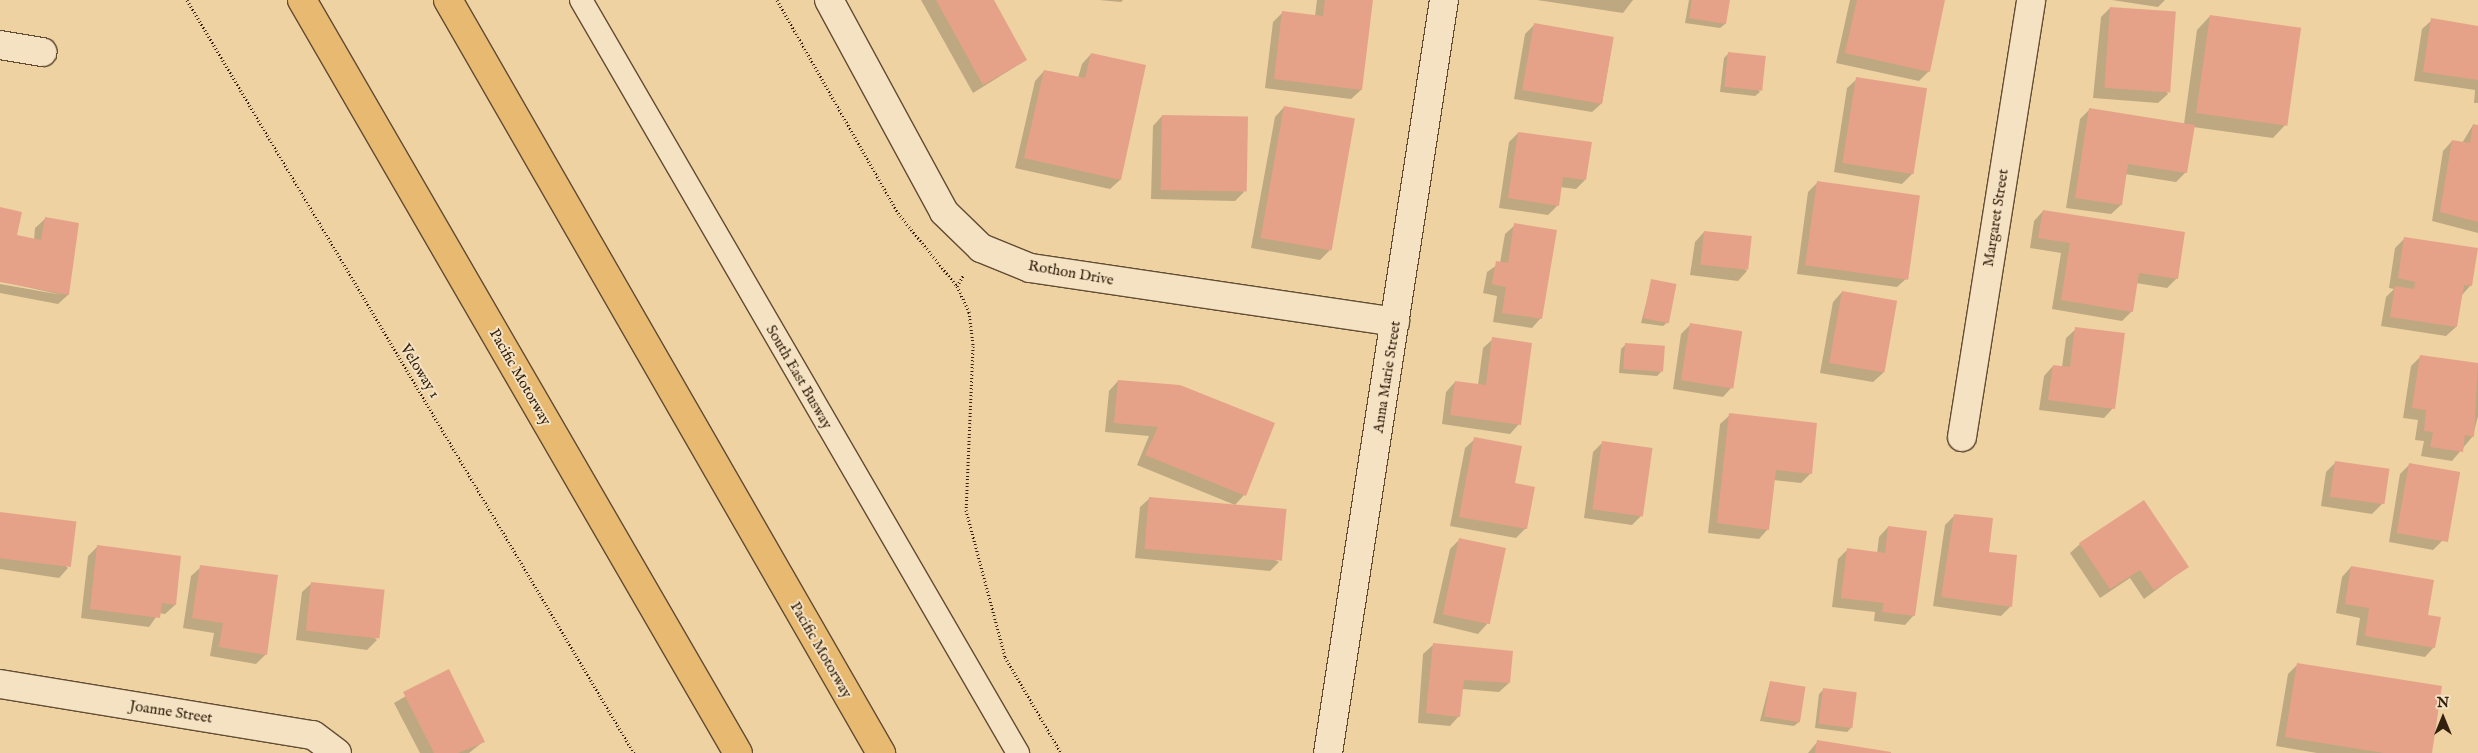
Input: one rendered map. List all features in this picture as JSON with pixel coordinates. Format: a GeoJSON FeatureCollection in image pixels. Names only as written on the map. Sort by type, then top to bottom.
{"type":"FeatureCollection","features":[{"type":"Feature","properties":{"kind":"highway","name":"Pacific Motorway"},"geometry":{"type":"LineString","coordinates":[[302,0],[738,753]]}},
{"type":"Feature","properties":{"kind":"highway","name":"Pacific Motorway"},"geometry":{"type":"LineString","coordinates":[[448,0],[881,753]]}},
{"type":"Feature","properties":{"kind":"street","name":"Rothon Drive"},"geometry":{"type":"LineString","coordinates":[[829,0],[944,212],[981,248],[1030,268],[1395,322]]}},
{"type":"Feature","properties":{"kind":"street","name":"Anna Marie Street"},"geometry":{"type":"LineString","coordinates":[[1328,753],[1444,0]]}},
{"type":"Feature","properties":{"kind":"street","name":"Margaret Street"},"geometry":{"type":"LineString","coordinates":[[1962,437],[2030,0]]}},
{"type":"Feature","properties":{"kind":"street"},"geometry":{"type":"LineString","coordinates":[[0,45],[42,52]]}},
{"type":"Feature","properties":{"kind":"street","name":"Joanne Street"},"geometry":{"type":"LineString","coordinates":[[0,684],[313,735],[337,753]]}},
{"type":"Feature","properties":{"kind":"lane","name":"South East Busway"},"geometry":{"type":"LineString","coordinates":[[580,0],[1018,753]]}},
{"type":"Feature","properties":{"kind":"path","name":"Veloway 1"},"geometry":{"type":"LineString","coordinates":[[187,0],[634,753]]}},
{"type":"Feature","properties":{"kind":"path"},"geometry":{"type":"LineString","coordinates":[[777,0],[898,214],[956,286],[969,312],[973,346],[966,510],[1005,657],[1061,753]]}},
{"type":"Feature","properties":{"kind":"building"},"geometry":{"type":"Polygon","coordinates":[[[936,0],[994,0],[1027,60],[983,85],[936,0]]]}},
{"type":"Feature","properties":{"kind":"building"},"geometry":{"type":"Polygon","coordinates":[[[1325,0],[1373,0],[1362,90],[1274,79],[1282,11],[1323,16],[1325,0]]]}},
{"type":"Feature","properties":{"kind":"building"},"geometry":{"type":"Polygon","coordinates":[[[1692,0],[1730,0],[1726,24],[1689,18],[1692,0]]]}},
{"type":"Feature","properties":{"kind":"building"},"geometry":{"type":"Polygon","coordinates":[[[1857,0],[1945,0],[1930,72],[1845,53],[1857,0]]]}},
{"type":"Feature","properties":{"kind":"building"},"geometry":{"type":"Polygon","coordinates":[[[2110,7],[2176,12],[2170,92],[2104,88],[2110,7]]]}},
{"type":"Feature","properties":{"kind":"building"},"geometry":{"type":"Polygon","coordinates":[[[2210,15],[2301,28],[2287,126],[2196,113],[2210,15]]]}},
{"type":"Feature","properties":{"kind":"building"},"geometry":{"type":"Polygon","coordinates":[[[2431,18],[2478,26],[2478,80],[2423,72],[2431,18]]]}},
{"type":"Feature","properties":{"kind":"building"},"geometry":{"type":"Polygon","coordinates":[[[1534,23],[1614,37],[1602,104],[1522,90],[1534,23]]]}},
{"type":"Feature","properties":{"kind":"building"},"geometry":{"type":"Polygon","coordinates":[[[1728,52],[1766,56],[1762,91],[1724,87],[1728,52]]]}},
{"type":"Feature","properties":{"kind":"building"},"geometry":{"type":"Polygon","coordinates":[[[1091,53],[1146,65],[1121,180],[1024,158],[1044,70],[1085,78],[1091,53]]]}},
{"type":"Feature","properties":{"kind":"building"},"geometry":{"type":"Polygon","coordinates":[[[1856,77],[1927,88],[1914,174],[1842,163],[1856,77]]]}},
{"type":"Feature","properties":{"kind":"building"},"geometry":{"type":"Polygon","coordinates":[[[1284,106],[1355,119],[1332,250],[1261,238],[1284,106]]]}},
{"type":"Feature","properties":{"kind":"building"},"geometry":{"type":"Polygon","coordinates":[[[2089,108],[2195,125],[2187,173],[2128,164],[2122,205],[2075,198],[2089,108]]]}},
{"type":"Feature","properties":{"kind":"building"},"geometry":{"type":"Polygon","coordinates":[[[1162,115],[1248,117],[1247,191],[1161,190],[1162,115]]]}},
{"type":"Feature","properties":{"kind":"building"},"geometry":{"type":"Polygon","coordinates":[[[2473,124],[2478,125],[2478,222],[2440,212],[2452,140],[2470,143],[2473,124]]]}},
{"type":"Feature","properties":{"kind":"building"},"geometry":{"type":"Polygon","coordinates":[[[1518,132],[1592,142],[1586,180],[1563,177],[1559,206],[1508,198],[1518,132]]]}},
{"type":"Feature","properties":{"kind":"building"},"geometry":{"type":"Polygon","coordinates":[[[1817,181],[1920,195],[1908,280],[1805,265],[1817,181]]]}},
{"type":"Feature","properties":{"kind":"building"},"geometry":{"type":"Polygon","coordinates":[[[0,207],[22,212],[17,235],[41,240],[45,217],[79,223],[69,295],[0,282],[0,207]]]}},
{"type":"Feature","properties":{"kind":"building"},"geometry":{"type":"Polygon","coordinates":[[[2043,210],[2185,232],[2178,279],[2139,273],[2133,312],[2061,300],[2070,243],[2038,238],[2043,210]]]}},
{"type":"Feature","properties":{"kind":"building"},"geometry":{"type":"Polygon","coordinates":[[[1514,223],[1557,230],[1542,319],[1502,313],[1506,287],[1492,284],[1496,261],[1508,263],[1514,223]]]}},
{"type":"Feature","properties":{"kind":"building"},"geometry":{"type":"Polygon","coordinates":[[[1704,231],[1752,236],[1748,270],[1700,265],[1704,231]]]}},
{"type":"Feature","properties":{"kind":"building"},"geometry":{"type":"Polygon","coordinates":[[[2404,237],[2478,248],[2472,286],[2464,285],[2457,327],[2390,317],[2395,286],[2414,289],[2415,282],[2398,278],[2404,237]]]}},
{"type":"Feature","properties":{"kind":"building"},"geometry":{"type":"Polygon","coordinates":[[[1651,279],[1677,284],[1669,323],[1643,318],[1651,279]]]}},
{"type":"Feature","properties":{"kind":"building"},"geometry":{"type":"Polygon","coordinates":[[[1842,291],[1897,301],[1884,373],[1829,363],[1842,291]]]}},
{"type":"Feature","properties":{"kind":"building"},"geometry":{"type":"Polygon","coordinates":[[[1690,323],[1742,331],[1733,389],[1681,380],[1690,323]]]}},
{"type":"Feature","properties":{"kind":"building"},"geometry":{"type":"Polygon","coordinates":[[[2075,327],[2125,333],[2115,409],[2048,400],[2053,365],[2070,367],[2075,327]]]}},
{"type":"Feature","properties":{"kind":"building"},"geometry":{"type":"Polygon","coordinates":[[[1492,337],[1532,343],[1521,425],[1450,415],[1455,381],[1486,385],[1492,337]]]}},
{"type":"Feature","properties":{"kind":"building"},"geometry":{"type":"Polygon","coordinates":[[[1625,343],[1665,346],[1663,372],[1623,369],[1625,343]]]}},
{"type":"Feature","properties":{"kind":"building"},"geometry":{"type":"Polygon","coordinates":[[[2420,355],[2478,363],[2474,437],[2465,435],[2463,452],[2430,447],[2433,432],[2424,431],[2426,410],[2412,408],[2420,355]]]}},
{"type":"Feature","properties":{"kind":"building"},"geometry":{"type":"Polygon","coordinates":[[[1118,380],[1180,385],[1275,423],[1246,496],[1145,455],[1158,427],[1114,423],[1118,380]]]}},
{"type":"Feature","properties":{"kind":"building"},"geometry":{"type":"Polygon","coordinates":[[[1729,413],[1817,423],[1812,474],[1776,470],[1769,530],[1717,523],[1729,413]]]}},
{"type":"Feature","properties":{"kind":"building"},"geometry":{"type":"Polygon","coordinates":[[[1474,437],[1522,446],[1515,483],[1535,487],[1527,529],[1459,517],[1474,437]]]}},
{"type":"Feature","properties":{"kind":"building"},"geometry":{"type":"Polygon","coordinates":[[[1602,441],[1653,448],[1643,516],[1592,509],[1602,441]]]}},
{"type":"Feature","properties":{"kind":"building"},"geometry":{"type":"Polygon","coordinates":[[[2335,461],[2389,469],[2384,504],[2330,497],[2335,461]]]}},
{"type":"Feature","properties":{"kind":"building"},"geometry":{"type":"Polygon","coordinates":[[[2409,463],[2460,472],[2448,542],[2397,533],[2409,463]]]}},
{"type":"Feature","properties":{"kind":"building"},"geometry":{"type":"Polygon","coordinates":[[[1149,497],[1286,509],[1282,561],[1144,549],[1149,497]]]}},
{"type":"Feature","properties":{"kind":"building"},"geometry":{"type":"Polygon","coordinates":[[[2144,500],[2189,567],[2154,590],[2140,570],[2110,589],[2079,543],[2144,500]]]}},
{"type":"Feature","properties":{"kind":"building"},"geometry":{"type":"Polygon","coordinates":[[[0,512],[76,521],[71,567],[0,558],[0,512]]]}},
{"type":"Feature","properties":{"kind":"building"},"geometry":{"type":"Polygon","coordinates":[[[1954,514],[1993,518],[1989,552],[2017,555],[2012,607],[1941,597],[1954,514]]]}},
{"type":"Feature","properties":{"kind":"building"},"geometry":{"type":"Polygon","coordinates":[[[1888,526],[1927,531],[1915,616],[1882,612],[1884,603],[1841,598],[1847,548],[1885,553],[1888,526]]]}},
{"type":"Feature","properties":{"kind":"building"},"geometry":{"type":"Polygon","coordinates":[[[1459,538],[1506,548],[1490,624],[1443,614],[1459,538]]]}},
{"type":"Feature","properties":{"kind":"building"},"geometry":{"type":"Polygon","coordinates":[[[97,545],[181,556],[176,605],[162,603],[160,618],[90,609],[97,545]]]}},
{"type":"Feature","properties":{"kind":"building"},"geometry":{"type":"Polygon","coordinates":[[[200,565],[278,575],[267,655],[219,647],[223,623],[192,618],[200,565]]]}},
{"type":"Feature","properties":{"kind":"building"},"geometry":{"type":"Polygon","coordinates":[[[2351,566],[2434,580],[2428,615],[2441,617],[2435,648],[2365,636],[2369,608],[2345,604],[2351,566]]]}},
{"type":"Feature","properties":{"kind":"building"},"geometry":{"type":"Polygon","coordinates":[[[311,582],[385,590],[379,638],[306,631],[311,582]]]}},
{"type":"Feature","properties":{"kind":"building"},"geometry":{"type":"Polygon","coordinates":[[[1433,643],[1513,651],[1510,683],[1464,680],[1460,717],[1426,713],[1433,643]]]}},
{"type":"Feature","properties":{"kind":"building"},"geometry":{"type":"Polygon","coordinates":[[[2297,663],[2442,686],[2432,753],[2384,753],[2285,737],[2297,663]]]}},
{"type":"Feature","properties":{"kind":"building"},"geometry":{"type":"Polygon","coordinates":[[[449,669],[485,742],[458,753],[434,753],[403,692],[449,669]]]}},
{"type":"Feature","properties":{"kind":"building"},"geometry":{"type":"Polygon","coordinates":[[[1770,681],[1806,687],[1800,722],[1764,717],[1770,681]]]}},
{"type":"Feature","properties":{"kind":"building"},"geometry":{"type":"Polygon","coordinates":[[[1823,688],[1857,692],[1852,728],[1819,724],[1823,688]]]}},
{"type":"Feature","properties":{"kind":"building"},"geometry":{"type":"Polygon","coordinates":[[[1817,740],[1891,752],[1891,753],[1815,753],[1817,740]]]}}]}
